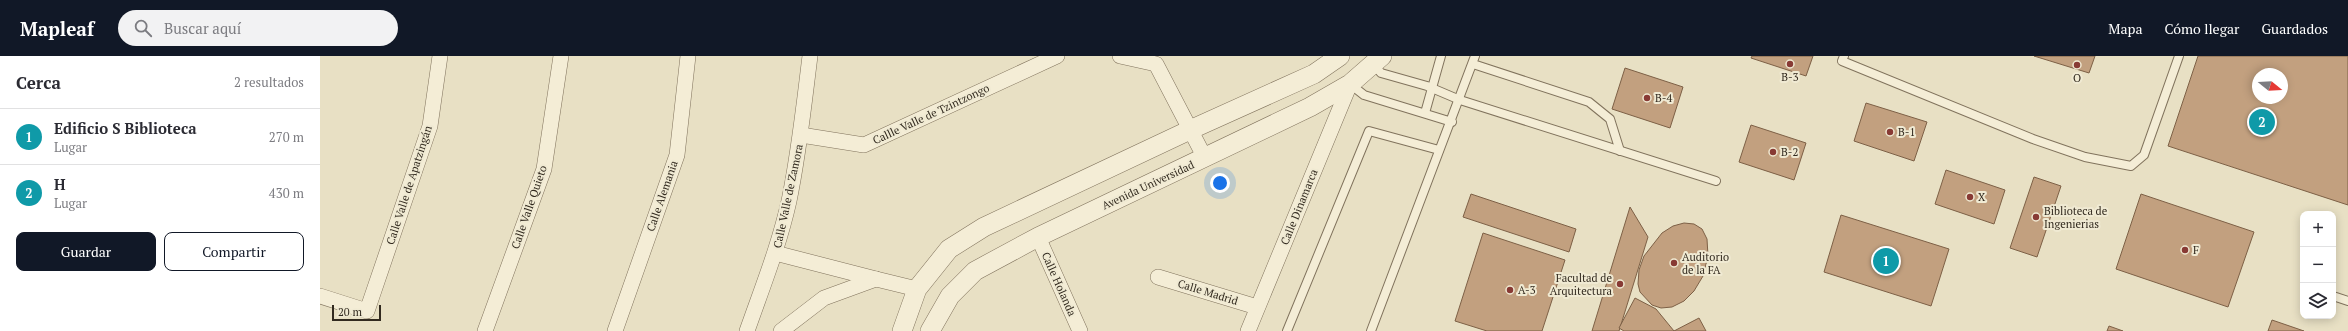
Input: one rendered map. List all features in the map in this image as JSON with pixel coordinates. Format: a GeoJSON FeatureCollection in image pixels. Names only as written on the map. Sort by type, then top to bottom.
{"type":"FeatureCollection","features":[{"type":"Feature","properties":{"kind":"street","name":"Calle Valle de Apatzingán"},"geometry":{"type":"LineString","coordinates":[[320,296],[367,311],[430,126],[440,56]]}},
{"type":"Feature","properties":{"kind":"street","name":"Calle Valle Quieto"},"geometry":{"type":"LineString","coordinates":[[485,331],[544,169],[561,56]]}},
{"type":"Feature","properties":{"kind":"street","name":"Calle Alemania"},"geometry":{"type":"LineString","coordinates":[[615,331],[677,155],[688,56]]}},
{"type":"Feature","properties":{"kind":"street","name":"Calle Valle de Zamora"},"geometry":{"type":"LineString","coordinates":[[746,331],[775,253],[789,201],[801,135],[810,56]]}},
{"type":"Feature","properties":{"kind":"street","name":"Callle Valle de Tzintzongo"},"geometry":{"type":"LineString","coordinates":[[801,135],[864,145],[1057,56]]}},
{"type":"Feature","properties":{"kind":"street"},"geometry":{"type":"LineString","coordinates":[[1120,56],[1156,64],[1192,129],[1206,158]]}},
{"type":"Feature","properties":{"kind":"street"},"geometry":{"type":"LineString","coordinates":[[902,331],[917,290],[949,249],[984,227],[1192,129],[1314,74],[1340,56]]}},
{"type":"Feature","properties":{"kind":"street","name":"Avenida Universidad"},"geometry":{"type":"LineString","coordinates":[[930,331],[950,296],[975,270],[1038,237],[1310,107],[1350,84],[1378,60]]}},
{"type":"Feature","properties":{"kind":"street","name":"Calle Dinamarca"},"geometry":{"type":"LineString","coordinates":[[1248,331],[1350,84]]}},
{"type":"Feature","properties":{"kind":"street","name":"Calle Holanda"},"geometry":{"type":"LineString","coordinates":[[1038,237],[1080,331]]}},
{"type":"Feature","properties":{"kind":"street"},"geometry":{"type":"LineString","coordinates":[[775,253],[917,290]]}},
{"type":"Feature","properties":{"kind":"street","name":"Calle Madrid"},"geometry":{"type":"LineString","coordinates":[[1158,277],[1257,307]]}},
{"type":"Feature","properties":{"kind":"street"},"geometry":{"type":"LineString","coordinates":[[781,331],[824,298],[876,279]]}},
{"type":"Feature","properties":{"kind":"lane"},"geometry":{"type":"LineString","coordinates":[[1425,113],[1441,56]]}},
{"type":"Feature","properties":{"kind":"lane"},"geometry":{"type":"LineString","coordinates":[[1844,56],[1842,62],[2033,139],[2085,157],[2131,166],[2144,155],[2179,56]]}},
{"type":"Feature","properties":{"kind":"lane"},"geometry":{"type":"LineString","coordinates":[[1378,60],[1381,72],[1432,88],[1460,100],[1716,181]]}},
{"type":"Feature","properties":{"kind":"lane"},"geometry":{"type":"LineString","coordinates":[[1371,331],[1439,150],[1452,122],[1474,60],[1589,102],[1610,119],[1620,151]]}},
{"type":"Feature","properties":{"kind":"lane"},"geometry":{"type":"LineString","coordinates":[[1350,84],[1364,95],[1452,122]]}},
{"type":"Feature","properties":{"kind":"lane"},"geometry":{"type":"LineString","coordinates":[[1287,331],[1369,130],[1439,150]]}},
{"type":"Feature","properties":{"kind":"lane"},"geometry":{"type":"LineString","coordinates":[[2336,297],[2348,301]]}},
{"type":"Feature","properties":{"kind":"building","name":"B-3"},"geometry":{"type":"Polygon","coordinates":[[[1752,56],[1813,56],[1806,76],[1751,58],[1752,56]]]}},
{"type":"Feature","properties":{"kind":"building","name":"O"},"geometry":{"type":"Polygon","coordinates":[[[2034,56],[2095,56],[2089,73],[2034,56]]]}},
{"type":"Feature","properties":{"kind":"building"},"geometry":{"type":"Polygon","coordinates":[[[2198,56],[2348,56],[2348,205],[2168,146],[2198,56]]]}},
{"type":"Feature","properties":{"kind":"building","name":"B-4"},"geometry":{"type":"Polygon","coordinates":[[[1625,68],[1683,87],[1670,128],[1612,109],[1625,68]]]}},
{"type":"Feature","properties":{"kind":"building","name":"B-1"},"geometry":{"type":"Polygon","coordinates":[[[1866,103],[1927,122],[1914,161],[1854,141],[1866,103]]]}},
{"type":"Feature","properties":{"kind":"building","name":"B-2"},"geometry":{"type":"Polygon","coordinates":[[[1751,125],[1806,143],[1794,180],[1739,162],[1751,125]]]}},
{"type":"Feature","properties":{"kind":"building","name":"X"},"geometry":{"type":"Polygon","coordinates":[[[1946,170],[2005,190],[1994,224],[1935,204],[1946,170]]]}},
{"type":"Feature","properties":{"kind":"building","name":"Biblioteca de Ingenierias"},"geometry":{"type":"Polygon","coordinates":[[[2034,177],[2061,186],[2037,257],[2010,248],[2034,177]]]}},
{"type":"Feature","properties":{"kind":"building"},"geometry":{"type":"Polygon","coordinates":[[[1471,194],[1576,229],[1569,252],[1463,217],[1471,194]]]}},
{"type":"Feature","properties":{"kind":"building","name":"F"},"geometry":{"type":"Polygon","coordinates":[[[2141,194],[2254,232],[2228,307],[2116,269],[2141,194]]]}},
{"type":"Feature","properties":{"kind":"building","name":"Facultad de Arquitectura"},"geometry":{"type":"Polygon","coordinates":[[[1630,207],[1648,237],[1619,331],[1592,331],[1630,207]]]}},
{"type":"Feature","properties":{"kind":"building"},"geometry":{"type":"Polygon","coordinates":[[[1841,215],[1949,249],[1931,306],[1824,272],[1841,215]]]}},
{"type":"Feature","properties":{"kind":"building","name":"Auditorio de la FA"},"geometry":{"type":"Polygon","coordinates":[[[1684,223],[1694,224],[1702,229],[1707,239],[1708,256],[1703,276],[1694,291],[1684,301],[1672,307],[1661,308],[1652,305],[1640,292],[1638,284],[1639,270],[1644,256],[1662,233],[1673,226],[1684,223]]]}},
{"type":"Feature","properties":{"kind":"building","name":"A-3"},"geometry":{"type":"Polygon","coordinates":[[[1483,233],[1565,260],[1542,331],[1487,331],[1455,321],[1483,233]]]}},
{"type":"Feature","properties":{"kind":"building"},"geometry":{"type":"Polygon","coordinates":[[[1635,298],[1656,309],[1674,331],[1624,331],[1619,328],[1635,298]]]}},
{"type":"Feature","properties":{"kind":"building"},"geometry":{"type":"Polygon","coordinates":[[[1699,318],[1706,331],[1674,331],[1699,318]]]}},
{"type":"Feature","properties":{"kind":"building"},"geometry":{"type":"Polygon","coordinates":[[[2272,320],[2304,331],[2268,331],[2272,320]]]}},
{"type":"Feature","properties":{"kind":"building"},"geometry":{"type":"Polygon","coordinates":[[[2109,326],[2123,331],[2107,331],[2109,326]]]}},
{"type":"Feature","properties":{"kind":"place","name":"B-3"},"geometry":{"type":"Point","coordinates":[1790,64]}},
{"type":"Feature","properties":{"kind":"place","name":"O"},"geometry":{"type":"Point","coordinates":[2077,65]}},
{"type":"Feature","properties":{"kind":"place","name":"B-4"},"geometry":{"type":"Point","coordinates":[1647,98]}},
{"type":"Feature","properties":{"kind":"place","name":"H"},"geometry":{"type":"Point","coordinates":[2262,122]}},
{"type":"Feature","properties":{"kind":"place","name":"B-1"},"geometry":{"type":"Point","coordinates":[1890,132]}},
{"type":"Feature","properties":{"kind":"place","name":"B-2"},"geometry":{"type":"Point","coordinates":[1773,152]}},
{"type":"Feature","properties":{"kind":"place","name":"X"},"geometry":{"type":"Point","coordinates":[1970,197]}},
{"type":"Feature","properties":{"kind":"place","name":"Biblioteca de Ingenierias"},"geometry":{"type":"Point","coordinates":[2036,217]}},
{"type":"Feature","properties":{"kind":"place","name":"F"},"geometry":{"type":"Point","coordinates":[2185,250]}},
{"type":"Feature","properties":{"kind":"place","name":"Edificio S Biblioteca"},"geometry":{"type":"Point","coordinates":[1886,261]}},
{"type":"Feature","properties":{"kind":"place","name":"Auditorio de la FA"},"geometry":{"type":"Point","coordinates":[1674,263]}},
{"type":"Feature","properties":{"kind":"place","name":"Facultad de Arquitectura"},"geometry":{"type":"Point","coordinates":[1620,284]}},
{"type":"Feature","properties":{"kind":"place","name":"A-3"},"geometry":{"type":"Point","coordinates":[1510,290]}}]}
